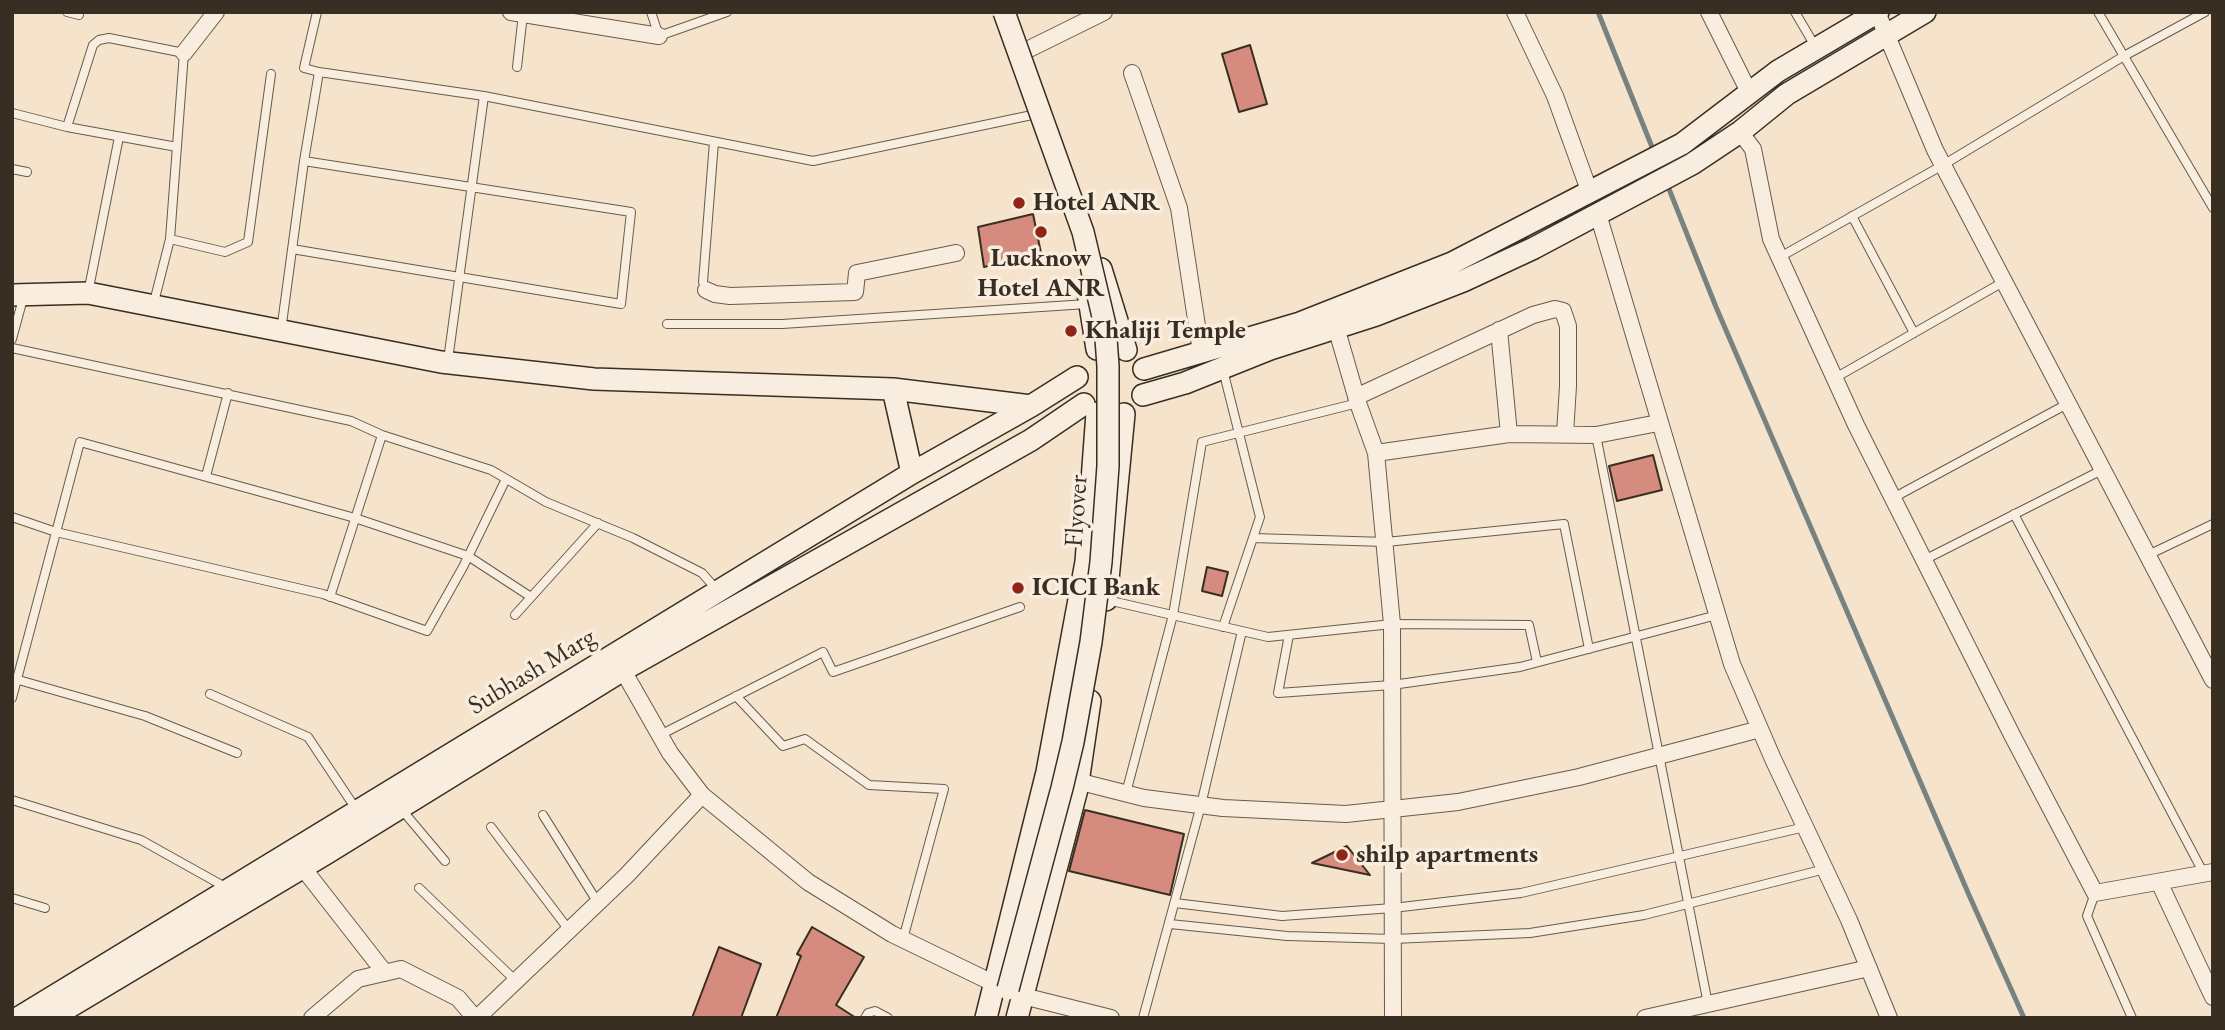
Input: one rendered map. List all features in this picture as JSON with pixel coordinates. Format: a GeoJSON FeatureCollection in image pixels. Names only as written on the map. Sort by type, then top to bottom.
{"type":"FeatureCollection","features":[{"type":"Feature","properties":{"kind":"main road"},"geometry":{"type":"LineString","coordinates":[[994,12],[1071,223],[1090,304],[1097,349]]}},
{"type":"Feature","properties":{"kind":"main road","name":"Flyover"},"geometry":{"type":"LineString","coordinates":[[1000,1018],[1073,742],[1091,642],[1101,562],[1108,466],[1108,366],[1105,325],[1083,232],[1004,12]]}},
{"type":"Feature","properties":{"kind":"main road"},"geometry":{"type":"LineString","coordinates":[[1013,12],[1086,215],[1126,350]]}},
{"type":"Feature","properties":{"kind":"main road"},"geometry":{"type":"LineString","coordinates":[[1144,369],[1300,323],[1452,263],[1682,144],[1778,71],[1878,12]]}},
{"type":"Feature","properties":{"kind":"main road"},"geometry":{"type":"LineString","coordinates":[[1143,395],[1185,383],[1270,349],[1463,281],[1534,248],[1692,164],[1740,132],[1787,94],[1925,12]]}},
{"type":"Feature","properties":{"kind":"main road"},"geometry":{"type":"LineString","coordinates":[[18,295],[88,293],[447,363],[594,379],[893,389],[1031,406]]}},
{"type":"Feature","properties":{"kind":"main road"},"geometry":{"type":"LineString","coordinates":[[1017,1018],[1009,990],[1086,562],[1091,409],[1077,386],[1077,377],[1080,365],[1097,349],[1117,347],[1133,354],[1144,369],[1146,386],[1143,395],[1132,409],[1124,414],[1106,416],[1091,409]]}},
{"type":"Feature","properties":{"kind":"main road","name":"Subhash Marg"},"geometry":{"type":"LineString","coordinates":[[19,1014],[230,889],[297,859],[358,812],[619,662],[719,591],[912,473],[1077,377]]}},
{"type":"Feature","properties":{"kind":"main road"},"geometry":{"type":"LineString","coordinates":[[893,389],[912,473]]}},
{"type":"Feature","properties":{"kind":"main road"},"geometry":{"type":"LineString","coordinates":[[51,1018],[297,859],[401,808],[619,662],[1091,409]]}},
{"type":"Feature","properties":{"kind":"main road"},"geometry":{"type":"LineString","coordinates":[[986,1018],[1009,990],[1078,780],[1111,571],[1124,414]]}},
{"type":"Feature","properties":{"kind":"street"},"geometry":{"type":"LineString","coordinates":[[184,53],[216,12]]}},
{"type":"Feature","properties":{"kind":"street"},"geometry":{"type":"LineString","coordinates":[[1027,50],[1104,12]]}},
{"type":"Feature","properties":{"kind":"street"},"geometry":{"type":"LineString","coordinates":[[1515,12],[1555,96],[1590,193]]}},
{"type":"Feature","properties":{"kind":"street"},"geometry":{"type":"LineString","coordinates":[[1709,12],[1749,92]]}},
{"type":"Feature","properties":{"kind":"street"},"geometry":{"type":"LineString","coordinates":[[1878,12],[1943,165],[2213,680]]}},
{"type":"Feature","properties":{"kind":"street"},"geometry":{"type":"LineString","coordinates":[[517,13],[659,36]]}},
{"type":"Feature","properties":{"kind":"street"},"geometry":{"type":"LineString","coordinates":[[1132,73],[1179,208],[1201,352]]}},
{"type":"Feature","properties":{"kind":"street"},"geometry":{"type":"LineString","coordinates":[[1740,132],[1753,149],[1771,239],[1835,378],[1893,499],[2095,893],[2208,873]]}},
{"type":"Feature","properties":{"kind":"street"},"geometry":{"type":"LineString","coordinates":[[1598,214],[1658,423],[1732,664],[1889,1018]]}},
{"type":"Feature","properties":{"kind":"street"},"geometry":{"type":"LineString","coordinates":[[706,290],[730,296],[855,292],[857,273],[956,253]]}},
{"type":"Feature","properties":{"kind":"street"},"geometry":{"type":"LineString","coordinates":[[1357,400],[1499,330],[1550,309],[1563,311],[1568,326],[1569,353],[1565,434]]}},
{"type":"Feature","properties":{"kind":"street"},"geometry":{"type":"LineString","coordinates":[[1336,327],[1376,453],[1392,624],[1393,1018]]}},
{"type":"Feature","properties":{"kind":"street"},"geometry":{"type":"LineString","coordinates":[[1499,330],[1509,434]]}},
{"type":"Feature","properties":{"kind":"street"},"geometry":{"type":"LineString","coordinates":[[1376,453],[1509,434],[1596,435],[1658,423]]}},
{"type":"Feature","properties":{"kind":"street"},"geometry":{"type":"LineString","coordinates":[[619,662],[660,735],[702,794],[808,882],[902,939],[1009,990],[1111,1018]]}},
{"type":"Feature","properties":{"kind":"street"},"geometry":{"type":"LineString","coordinates":[[1047,772],[1144,798],[1200,805],[1346,814],[1458,802],[1579,777],[1760,729]]}},
{"type":"Feature","properties":{"kind":"street"},"geometry":{"type":"LineString","coordinates":[[312,1018],[358,979],[401,969],[458,998],[476,1018],[627,875],[702,794]]}},
{"type":"Feature","properties":{"kind":"street"},"geometry":{"type":"LineString","coordinates":[[297,859],[385,973]]}},
{"type":"Feature","properties":{"kind":"street"},"geometry":{"type":"LineString","coordinates":[[2159,882],[2213,997]]}},
{"type":"Feature","properties":{"kind":"street"},"geometry":{"type":"LineString","coordinates":[[1645,1018],[1869,968]]}},
{"type":"Feature","properties":{"kind":"lane"},"geometry":{"type":"LineString","coordinates":[[67,12],[79,15]]}},
{"type":"Feature","properties":{"kind":"lane"},"geometry":{"type":"LineString","coordinates":[[317,12],[304,68],[484,96],[813,161],[1032,115]]}},
{"type":"Feature","properties":{"kind":"lane"},"geometry":{"type":"LineString","coordinates":[[651,12],[659,36],[727,12]]}},
{"type":"Feature","properties":{"kind":"lane"},"geometry":{"type":"LineString","coordinates":[[1796,12],[1816,48]]}},
{"type":"Feature","properties":{"kind":"lane"},"geometry":{"type":"LineString","coordinates":[[2098,12],[2213,208]]}},
{"type":"Feature","properties":{"kind":"lane"},"geometry":{"type":"LineString","coordinates":[[1780,257],[2205,12]]}},
{"type":"Feature","properties":{"kind":"lane"},"geometry":{"type":"LineString","coordinates":[[517,13],[517,67]]}},
{"type":"Feature","properties":{"kind":"lane"},"geometry":{"type":"LineString","coordinates":[[67,127],[93,45],[99,40],[109,38],[184,53],[170,239],[153,306]]}},
{"type":"Feature","properties":{"kind":"lane"},"geometry":{"type":"LineString","coordinates":[[281,331],[304,161],[320,72]]}},
{"type":"Feature","properties":{"kind":"lane"},"geometry":{"type":"LineString","coordinates":[[170,239],[225,252],[248,242],[271,74]]}},
{"type":"Feature","properties":{"kind":"lane"},"geometry":{"type":"LineString","coordinates":[[447,363],[484,96]]}},
{"type":"Feature","properties":{"kind":"lane"},"geometry":{"type":"LineString","coordinates":[[12,113],[67,127],[177,147]]}},
{"type":"Feature","properties":{"kind":"lane"},"geometry":{"type":"LineString","coordinates":[[88,293],[119,137]]}},
{"type":"Feature","properties":{"kind":"lane"},"geometry":{"type":"LineString","coordinates":[[706,290],[703,282],[714,142]]}},
{"type":"Feature","properties":{"kind":"lane"},"geometry":{"type":"LineString","coordinates":[[292,248],[621,304],[631,212],[304,161]]}},
{"type":"Feature","properties":{"kind":"lane"},"geometry":{"type":"LineString","coordinates":[[12,169],[27,172]]}},
{"type":"Feature","properties":{"kind":"lane"},"geometry":{"type":"LineString","coordinates":[[1852,216],[1913,333]]}},
{"type":"Feature","properties":{"kind":"lane"},"geometry":{"type":"LineString","coordinates":[[1835,378],[2005,281]]}},
{"type":"Feature","properties":{"kind":"lane"},"geometry":{"type":"LineString","coordinates":[[12,339],[18,295]]}},
{"type":"Feature","properties":{"kind":"lane"},"geometry":{"type":"LineString","coordinates":[[667,324],[782,324],[1090,304]]}},
{"type":"Feature","properties":{"kind":"lane"},"geometry":{"type":"LineString","coordinates":[[12,348],[351,421],[382,435],[491,470],[546,502],[633,538],[702,573],[719,591]]}},
{"type":"Feature","properties":{"kind":"lane"},"geometry":{"type":"LineString","coordinates":[[1222,368],[1260,517],[1223,626]]}},
{"type":"Feature","properties":{"kind":"lane"},"geometry":{"type":"LineString","coordinates":[[206,477],[228,393]]}},
{"type":"Feature","properties":{"kind":"lane"},"geometry":{"type":"LineString","coordinates":[[1126,793],[1173,615],[1202,442],[1357,400]]}},
{"type":"Feature","properties":{"kind":"lane"},"geometry":{"type":"LineString","coordinates":[[1893,499],[2069,403]]}},
{"type":"Feature","properties":{"kind":"lane"},"geometry":{"type":"LineString","coordinates":[[330,597],[382,435]]}},
{"type":"Feature","properties":{"kind":"lane"},"geometry":{"type":"LineString","coordinates":[[1596,435],[1708,1004]]}},
{"type":"Feature","properties":{"kind":"lane"},"geometry":{"type":"LineString","coordinates":[[12,698],[80,442],[355,518],[468,556],[531,597]]}},
{"type":"Feature","properties":{"kind":"lane"},"geometry":{"type":"LineString","coordinates":[[1924,560],[2103,469]]}},
{"type":"Feature","properties":{"kind":"lane"},"geometry":{"type":"LineString","coordinates":[[12,517],[56,532],[330,597],[427,631],[506,479]]}},
{"type":"Feature","properties":{"kind":"lane"},"geometry":{"type":"LineString","coordinates":[[2014,514],[2208,873]]}},
{"type":"Feature","properties":{"kind":"lane"},"geometry":{"type":"LineString","coordinates":[[515,615],[598,523]]}},
{"type":"Feature","properties":{"kind":"lane"},"geometry":{"type":"LineString","coordinates":[[1253,538],[1385,542],[1564,524],[1589,649]]}},
{"type":"Feature","properties":{"kind":"lane"},"geometry":{"type":"LineString","coordinates":[[2148,555],[2213,524]]}},
{"type":"Feature","properties":{"kind":"lane"},"geometry":{"type":"LineString","coordinates":[[1080,594],[1268,637],[1392,624],[1529,625],[1537,662]]}},
{"type":"Feature","properties":{"kind":"lane"},"geometry":{"type":"LineString","coordinates":[[660,735],[823,652],[833,672],[1020,607]]}},
{"type":"Feature","properties":{"kind":"lane"},"geometry":{"type":"LineString","coordinates":[[1289,635],[1278,693],[1392,685],[1537,662],[1717,615]]}},
{"type":"Feature","properties":{"kind":"lane"},"geometry":{"type":"LineString","coordinates":[[1143,1018],[1170,923],[1242,631]]}},
{"type":"Feature","properties":{"kind":"lane"},"geometry":{"type":"LineString","coordinates":[[15,679],[145,716],[237,753]]}},
{"type":"Feature","properties":{"kind":"lane"},"geometry":{"type":"LineString","coordinates":[[210,694],[308,737],[358,812]]}},
{"type":"Feature","properties":{"kind":"lane"},"geometry":{"type":"LineString","coordinates":[[736,696],[783,746],[805,739],[869,785],[944,789],[902,939]]}},
{"type":"Feature","properties":{"kind":"lane"},"geometry":{"type":"LineString","coordinates":[[12,800],[141,840],[230,889]]}},
{"type":"Feature","properties":{"kind":"lane"},"geometry":{"type":"LineString","coordinates":[[401,808],[445,861]]}},
{"type":"Feature","properties":{"kind":"lane"},"geometry":{"type":"LineString","coordinates":[[543,815],[598,903]]}},
{"type":"Feature","properties":{"kind":"lane"},"geometry":{"type":"LineString","coordinates":[[491,827],[569,930]]}},
{"type":"Feature","properties":{"kind":"lane"},"geometry":{"type":"LineString","coordinates":[[1175,903],[1282,916],[1392,908],[1521,893],[1805,827]]}},
{"type":"Feature","properties":{"kind":"lane"},"geometry":{"type":"LineString","coordinates":[[1170,923],[1287,936],[1392,939],[1530,933],[1644,915],[1825,869]]}},
{"type":"Feature","properties":{"kind":"lane"},"geometry":{"type":"LineString","coordinates":[[419,888],[516,981]]}},
{"type":"Feature","properties":{"kind":"lane"},"geometry":{"type":"LineString","coordinates":[[2095,893],[2087,916],[2132,1018]]}},
{"type":"Feature","properties":{"kind":"lane"},"geometry":{"type":"LineString","coordinates":[[12,898],[45,908]]}},
{"type":"Feature","properties":{"kind":"lane"},"geometry":{"type":"LineString","coordinates":[[865,1018],[868,1013],[875,1012],[888,1018]]}},
{"type":"Feature","properties":{"kind":"building"},"geometry":{"type":"Polygon","coordinates":[[[1250,45],[1267,104],[1239,112],[1222,54],[1250,45]]]}},
{"type":"Feature","properties":{"kind":"building"},"geometry":{"type":"Polygon","coordinates":[[[1033,214],[1041,253],[984,267],[978,227],[1033,214]]]}},
{"type":"Feature","properties":{"kind":"building"},"geometry":{"type":"Polygon","coordinates":[[[1653,455],[1662,490],[1617,501],[1609,466],[1653,455]]]}},
{"type":"Feature","properties":{"kind":"building"},"geometry":{"type":"Polygon","coordinates":[[[1207,567],[1228,572],[1222,596],[1202,591],[1207,567]]]}},
{"type":"Feature","properties":{"kind":"building"},"geometry":{"type":"Polygon","coordinates":[[[1085,810],[1184,834],[1170,895],[1069,871],[1085,810]]]}},
{"type":"Feature","properties":{"kind":"building","name":"shilp apartments"},"geometry":{"type":"Polygon","coordinates":[[[1347,846],[1370,875],[1312,863],[1347,846]]]}},
{"type":"Feature","properties":{"kind":"building"},"geometry":{"type":"Polygon","coordinates":[[[812,927],[864,957],[836,1005],[856,1018],[776,1018],[801,956],[797,954],[812,927]]]}},
{"type":"Feature","properties":{"kind":"building"},"geometry":{"type":"Polygon","coordinates":[[[719,947],[761,964],[741,1018],[692,1018],[719,947]]]}},
{"type":"Feature","properties":{"kind":"waterway"},"geometry":{"type":"LineString","coordinates":[[1598,12],[1654,152]]}},
{"type":"Feature","properties":{"kind":"waterway"},"geometry":{"type":"LineString","coordinates":[[1667,184],[1716,307],[2024,1018]]}},
{"type":"Feature","properties":{"kind":"place","name":"Hotel ANR"},"geometry":{"type":"Point","coordinates":[1019,203]}},
{"type":"Feature","properties":{"kind":"place","name":"Lucknow Hotel ANR"},"geometry":{"type":"Point","coordinates":[1041,232]}},
{"type":"Feature","properties":{"kind":"place","name":"Khaliji Temple"},"geometry":{"type":"Point","coordinates":[1071,331]}},
{"type":"Feature","properties":{"kind":"place","name":"ICICI Bank"},"geometry":{"type":"Point","coordinates":[1018,588]}},
{"type":"Feature","properties":{"kind":"place","name":"shilp apartments"},"geometry":{"type":"Point","coordinates":[1342,855]}}]}
